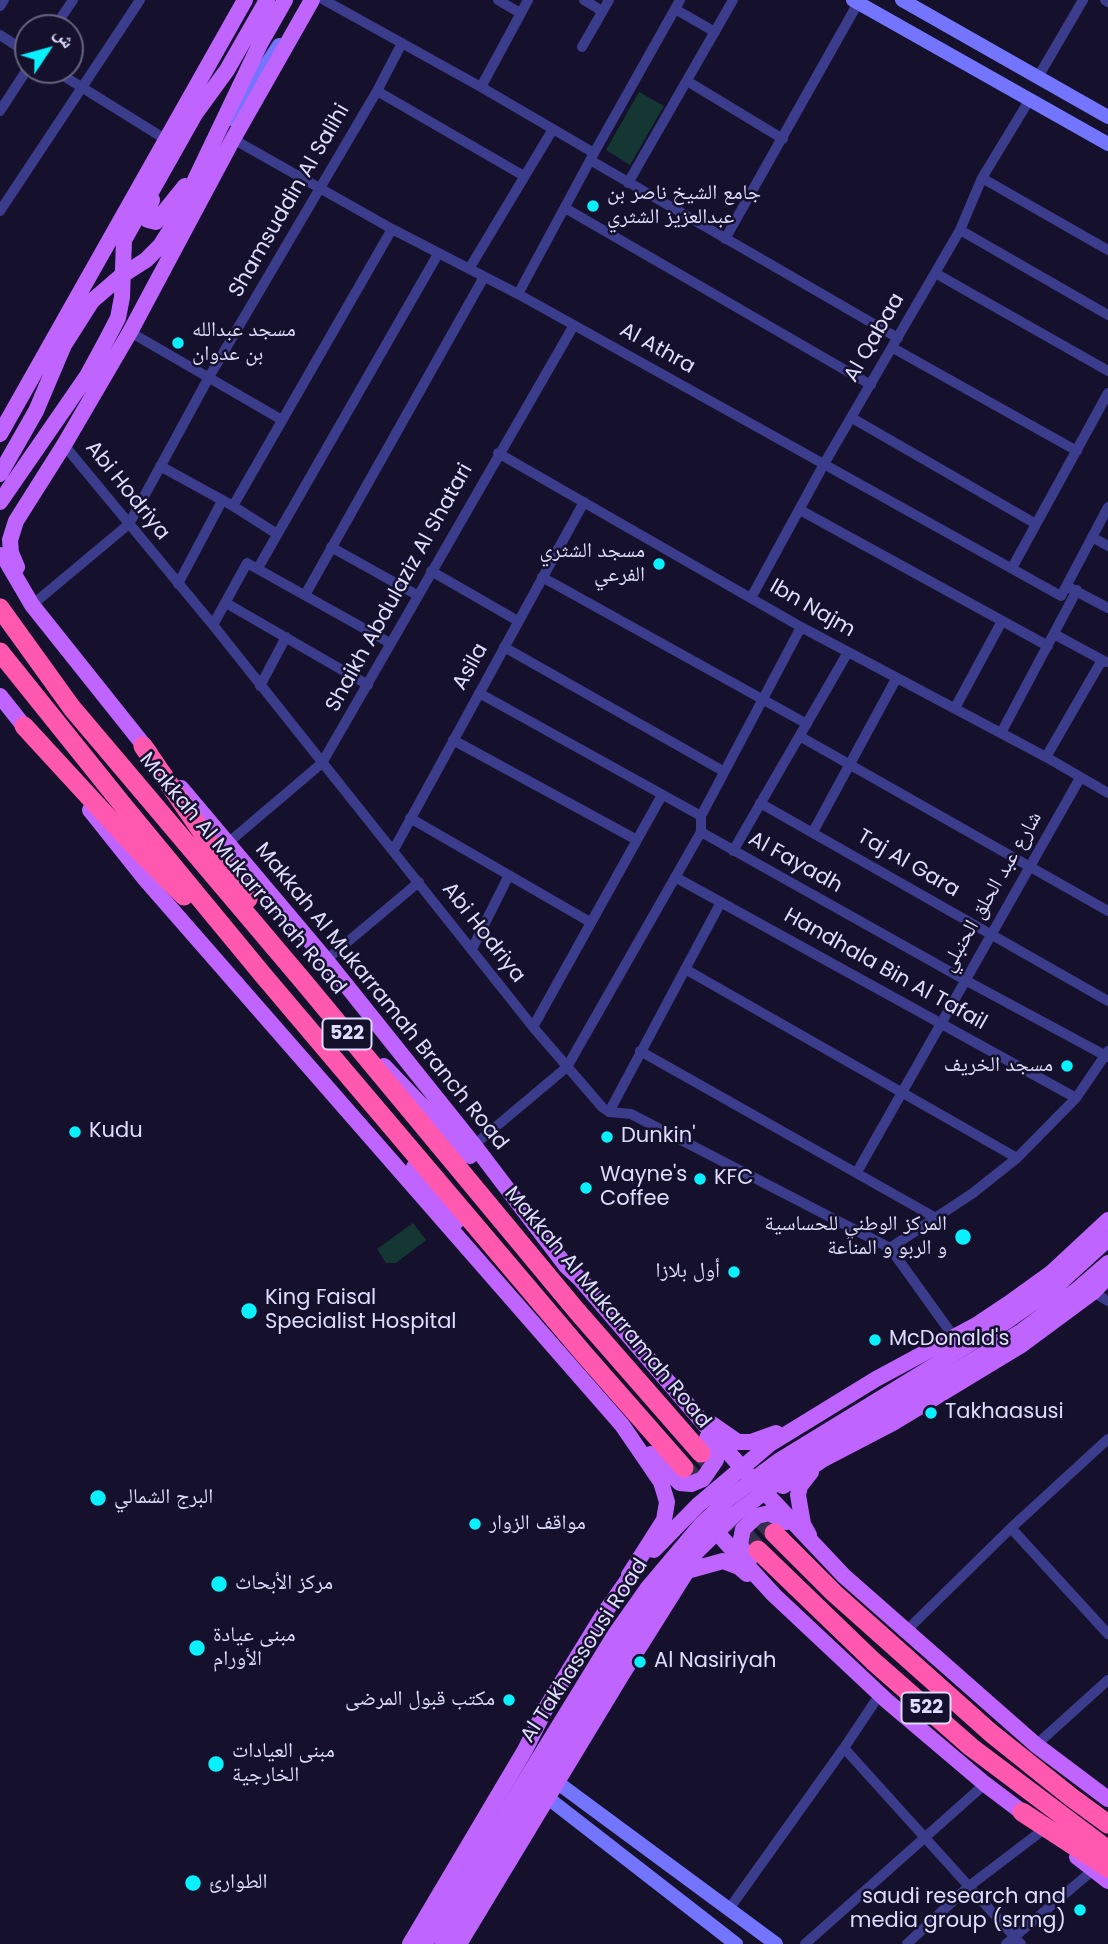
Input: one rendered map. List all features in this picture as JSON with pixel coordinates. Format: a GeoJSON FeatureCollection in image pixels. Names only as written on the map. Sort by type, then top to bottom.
{"type":"FeatureCollection","features":[{"type":"Feature","properties":{"kind":"highway","name":"Makkah Al Mukarramah Road"},"geometry":{"type":"LineString","coordinates":[[0,608],[72,708],[576,1310],[701,1453]]}},
{"type":"Feature","properties":{"kind":"highway","name":"522"},"geometry":{"type":"LineString","coordinates":[[0,652],[263,975],[684,1468]]}},
{"type":"Feature","properties":{"kind":"highway"},"geometry":{"type":"LineString","coordinates":[[24,726],[139,851],[263,975]]}},
{"type":"Feature","properties":{"kind":"highway"},"geometry":{"type":"LineString","coordinates":[[143,746],[303,981]]}},
{"type":"Feature","properties":{"kind":"highway","name":"522"},"geometry":{"type":"LineString","coordinates":[[774,1533],[834,1593],[970,1715],[1108,1824]]}},
{"type":"Feature","properties":{"kind":"highway","name":"522"},"geometry":{"type":"LineString","coordinates":[[758,1550],[873,1661],[971,1747],[1108,1850]]}},
{"type":"Feature","properties":{"kind":"highway"},"geometry":{"type":"LineString","coordinates":[[1022,1812],[1100,1869]]}},
{"type":"Feature","properties":{"kind":"main road"},"geometry":{"type":"LineString","coordinates":[[0,434],[245,0]]}},
{"type":"Feature","properties":{"kind":"main road"},"geometry":{"type":"LineString","coordinates":[[0,502],[87,376],[106,341],[118,318],[122,297],[124,240],[195,114],[227,69],[265,0]]}},
{"type":"Feature","properties":{"kind":"main road"},"geometry":{"type":"LineString","coordinates":[[0,474],[36,411],[64,345],[92,301],[121,276],[146,260],[160,246],[174,225],[260,44],[285,0]]}},
{"type":"Feature","properties":{"kind":"main road"},"geometry":{"type":"LineString","coordinates":[[296,19],[304,0]]}},
{"type":"Feature","properties":{"kind":"main road"},"geometry":{"type":"LineString","coordinates":[[32,605],[11,553],[10,540],[16,521],[130,332],[311,0]]}},
{"type":"Feature","properties":{"kind":"main road"},"geometry":{"type":"LineString","coordinates":[[164,169],[148,210],[148,220],[151,222],[161,218],[204,162]]}},
{"type":"Feature","properties":{"kind":"main road","name":"Makkah Al Mukarramah Branch Road"},"geometry":{"type":"LineString","coordinates":[[0,555],[32,605],[143,746],[229,842],[326,960],[474,1145],[566,1266],[581,1280],[741,1467],[844,1576],[1036,1745],[1108,1800]]}},
{"type":"Feature","properties":{"kind":"main road"},"geometry":{"type":"LineString","coordinates":[[0,570],[32,605]]}},
{"type":"Feature","properties":{"kind":"main road"},"geometry":{"type":"LineString","coordinates":[[0,695],[145,879],[530,1320],[622,1425],[680,1483],[691,1484],[703,1479],[716,1460],[716,1449],[684,1411],[673,1390]]}},
{"type":"Feature","properties":{"kind":"main road"},"geometry":{"type":"LineString","coordinates":[[303,981],[457,1141],[566,1266]]}},
{"type":"Feature","properties":{"kind":"main road"},"geometry":{"type":"LineString","coordinates":[[329,1053],[530,1320]]}},
{"type":"Feature","properties":{"kind":"main road"},"geometry":{"type":"LineString","coordinates":[[629,1575],[698,1504],[770,1444],[876,1379],[1008,1304],[1051,1273],[1108,1220]]}},
{"type":"Feature","properties":{"kind":"main road","name":"Al Takhassousi Road"},"geometry":{"type":"LineString","coordinates":[[425,1944],[616,1633],[647,1589],[701,1525],[728,1499],[780,1460],[1007,1321],[1054,1288],[1108,1239]]}},
{"type":"Feature","properties":{"kind":"main road","name":"Al Takhassousi Road"},"geometry":{"type":"LineString","coordinates":[[443,1944],[620,1653],[682,1566],[734,1515],[800,1465],[1022,1331],[1108,1263]]}},
{"type":"Feature","properties":{"kind":"main road"},"geometry":{"type":"LineString","coordinates":[[459,1944],[687,1571],[741,1518],[769,1497],[822,1460],[893,1423],[1020,1346],[1093,1292],[1108,1277]]}},
{"type":"Feature","properties":{"kind":"main road"},"geometry":{"type":"LineString","coordinates":[[673,1390],[691,1403],[719,1431],[738,1442],[751,1442],[794,1429]]}},
{"type":"Feature","properties":{"kind":"main road"},"geometry":{"type":"LineString","coordinates":[[410,1944],[525,1750],[546,1708],[664,1520],[667,1502],[661,1482],[622,1425]]}},
{"type":"Feature","properties":{"kind":"main road"},"geometry":{"type":"LineString","coordinates":[[817,1549],[803,1524],[798,1495],[807,1476],[822,1460]]}},
{"type":"Feature","properties":{"kind":"main road"},"geometry":{"type":"LineString","coordinates":[[741,1467],[719,1501],[716,1517],[721,1537],[774,1595]]}},
{"type":"Feature","properties":{"kind":"main road"},"geometry":{"type":"LineString","coordinates":[[774,1595],[742,1551],[740,1544],[743,1529],[757,1516],[769,1513],[788,1522],[817,1549]]}},
{"type":"Feature","properties":{"kind":"main road"},"geometry":{"type":"LineString","coordinates":[[629,1575],[670,1547],[682,1552],[687,1559],[687,1571]]}},
{"type":"Feature","properties":{"kind":"main road"},"geometry":{"type":"LineString","coordinates":[[687,1571],[723,1561],[739,1567],[774,1595],[880,1694],[985,1784],[1043,1830],[1100,1869],[1108,1881]]}},
{"type":"Feature","properties":{"kind":"main road"},"geometry":{"type":"LineString","coordinates":[[1036,1745],[1108,1807]]}},
{"type":"Feature","properties":{"kind":"street"},"geometry":{"type":"LineString","coordinates":[[0,6],[4,0]]}},
{"type":"Feature","properties":{"kind":"street"},"geometry":{"type":"LineString","coordinates":[[0,211],[140,0]]}},
{"type":"Feature","properties":{"kind":"street"},"geometry":{"type":"LineString","coordinates":[[204,162],[311,0]]}},
{"type":"Feature","properties":{"kind":"street"},"geometry":{"type":"LineString","coordinates":[[324,0],[553,129],[628,183],[1077,451]]}},
{"type":"Feature","properties":{"kind":"street"},"geometry":{"type":"LineString","coordinates":[[498,0],[520,13]]}},
{"type":"Feature","properties":{"kind":"street"},"geometry":{"type":"LineString","coordinates":[[481,87],[528,0]]}},
{"type":"Feature","properties":{"kind":"street"},"geometry":{"type":"LineString","coordinates":[[583,0],[602,11]]}},
{"type":"Feature","properties":{"kind":"street"},"geometry":{"type":"LineString","coordinates":[[582,47],[608,0]]}},
{"type":"Feature","properties":{"kind":"street"},"geometry":{"type":"LineString","coordinates":[[628,183],[733,0]]}},
{"type":"Feature","properties":{"kind":"street"},"geometry":{"type":"LineString","coordinates":[[902,0],[1108,117]]}},
{"type":"Feature","properties":{"kind":"street"},"geometry":{"type":"LineString","coordinates":[[1038,77],[1083,0]]}},
{"type":"Feature","properties":{"kind":"street"},"geometry":{"type":"LineString","coordinates":[[725,239],[783,139],[856,1],[1108,144]]}},
{"type":"Feature","properties":{"kind":"street"},"geometry":{"type":"LineString","coordinates":[[518,295],[677,4],[715,32]]}},
{"type":"Feature","properties":{"kind":"street","name":"Shamsuddin Al Salihi"},"geometry":{"type":"LineString","coordinates":[[32,605],[129,524],[209,377],[377,91],[402,43]]}},
{"type":"Feature","properties":{"kind":"street"},"geometry":{"type":"LineString","coordinates":[[687,81],[783,139]]}},
{"type":"Feature","properties":{"kind":"street"},"geometry":{"type":"LineString","coordinates":[[0,111],[18,84]]}},
{"type":"Feature","properties":{"kind":"street"},"geometry":{"type":"LineString","coordinates":[[76,84],[165,139]]}},
{"type":"Feature","properties":{"kind":"street"},"geometry":{"type":"LineString","coordinates":[[377,91],[524,176]]}},
{"type":"Feature","properties":{"kind":"street","name":"Al Qabaa"},"geometry":{"type":"LineString","coordinates":[[751,596],[960,230],[982,178],[1030,99]]}},
{"type":"Feature","properties":{"kind":"street"},"geometry":{"type":"LineString","coordinates":[[469,269],[553,129]]}},
{"type":"Feature","properties":{"kind":"street","name":"Al Athra"},"geometry":{"type":"LineString","coordinates":[[233,139],[392,229],[574,325],[1012,568],[1108,608]]}},
{"type":"Feature","properties":{"kind":"street"},"geometry":{"type":"LineString","coordinates":[[982,178],[1108,250]]}},
{"type":"Feature","properties":{"kind":"street"},"geometry":{"type":"LineString","coordinates":[[565,208],[871,385]]}},
{"type":"Feature","properties":{"kind":"street"},"geometry":{"type":"LineString","coordinates":[[233,506],[392,229]]}},
{"type":"Feature","properties":{"kind":"street"},"geometry":{"type":"LineString","coordinates":[[960,230],[1108,314]]}},
{"type":"Feature","properties":{"kind":"street"},"geometry":{"type":"LineString","coordinates":[[213,625],[277,534],[438,254]]}},
{"type":"Feature","properties":{"kind":"street"},"geometry":{"type":"LineString","coordinates":[[935,273],[1108,371]]}},
{"type":"Feature","properties":{"kind":"street"},"geometry":{"type":"LineString","coordinates":[[304,595],[484,277]]}},
{"type":"Feature","properties":{"kind":"street","name":"Shaikh Abdulaziz Al Shatari"},"geometry":{"type":"LineString","coordinates":[[229,842],[322,763],[574,325]]}},
{"type":"Feature","properties":{"kind":"street"},"geometry":{"type":"LineString","coordinates":[[130,332],[282,420]]}},
{"type":"Feature","properties":{"kind":"street"},"geometry":{"type":"LineString","coordinates":[[1012,568],[1108,393]]}},
{"type":"Feature","properties":{"kind":"street"},"geometry":{"type":"LineString","coordinates":[[852,418],[1036,524]]}},
{"type":"Feature","properties":{"kind":"street","name":"Abi Hodriya"},"geometry":{"type":"LineString","coordinates":[[64,444],[213,625],[533,1027],[609,1112]]}},
{"type":"Feature","properties":{"kind":"street","name":"Ibn Najm"},"geometry":{"type":"LineString","coordinates":[[499,453],[802,627],[1108,793]]}},
{"type":"Feature","properties":{"kind":"street"},"geometry":{"type":"LineString","coordinates":[[160,466],[277,534]]}},
{"type":"Feature","properties":{"kind":"street"},"geometry":{"type":"LineString","coordinates":[[178,584],[222,501]]}},
{"type":"Feature","properties":{"kind":"street","name":"Asila"},"geometry":{"type":"LineString","coordinates":[[393,851],[584,502]]}},
{"type":"Feature","properties":{"kind":"street"},"geometry":{"type":"LineString","coordinates":[[1001,733],[1054,634],[1068,591],[1108,508]]}},
{"type":"Feature","properties":{"kind":"street"},"geometry":{"type":"LineString","coordinates":[[800,510],[1048,646]]}},
{"type":"Feature","properties":{"kind":"street"},"geometry":{"type":"LineString","coordinates":[[1092,537],[1108,546]]}},
{"type":"Feature","properties":{"kind":"street"},"geometry":{"type":"LineString","coordinates":[[331,547],[417,595]]}},
{"type":"Feature","properties":{"kind":"street"},"geometry":{"type":"LineString","coordinates":[[252,566],[390,643]]}},
{"type":"Feature","properties":{"kind":"street"},"geometry":{"type":"LineString","coordinates":[[431,571],[518,621]]}},
{"type":"Feature","properties":{"kind":"street"},"geometry":{"type":"LineString","coordinates":[[542,577],[807,724]]}},
{"type":"Feature","properties":{"kind":"street"},"geometry":{"type":"LineString","coordinates":[[226,603],[368,685]]}},
{"type":"Feature","properties":{"kind":"street"},"geometry":{"type":"LineString","coordinates":[[955,708],[1002,621]]}},
{"type":"Feature","properties":{"kind":"street"},"geometry":{"type":"LineString","coordinates":[[474,1145],[567,1067],[701,832],[701,816],[723,771],[802,627]]}},
{"type":"Feature","properties":{"kind":"street"},"geometry":{"type":"LineString","coordinates":[[1046,757],[1105,662],[1054,634]]}},
{"type":"Feature","properties":{"kind":"street"},"geometry":{"type":"LineString","coordinates":[[260,686],[286,637]]}},
{"type":"Feature","properties":{"kind":"street"},"geometry":{"type":"LineString","coordinates":[[504,647],[723,771]]}},
{"type":"Feature","properties":{"kind":"street"},"geometry":{"type":"LineString","coordinates":[[733,850],[848,652]]}},
{"type":"Feature","properties":{"kind":"street"},"geometry":{"type":"LineString","coordinates":[[813,832],[896,679]]}},
{"type":"Feature","properties":{"kind":"street"},"geometry":{"type":"LineString","coordinates":[[479,693],[701,816]]}},
{"type":"Feature","properties":{"kind":"street"},"geometry":{"type":"LineString","coordinates":[[801,737],[1108,911]]}},
{"type":"Feature","properties":{"kind":"street"},"geometry":{"type":"LineString","coordinates":[[453,740],[637,841]]}},
{"type":"Feature","properties":{"kind":"street","name":"شارع عبد الحلق الحنبلي"},"geometry":{"type":"LineString","coordinates":[[857,1172],[1080,778]]}},
{"type":"Feature","properties":{"kind":"street"},"geometry":{"type":"LineString","coordinates":[[533,1027],[662,795]]}},
{"type":"Feature","properties":{"kind":"street","name":"Taj Al Gara"},"geometry":{"type":"LineString","coordinates":[[760,803],[1108,1001]]}},
{"type":"Feature","properties":{"kind":"street"},"geometry":{"type":"LineString","coordinates":[[410,818],[590,922]]}},
{"type":"Feature","properties":{"kind":"street","name":"Al Fayadh"},"geometry":{"type":"LineString","coordinates":[[701,832],[965,980],[1107,1054]]}},
{"type":"Feature","properties":{"kind":"street"},"geometry":{"type":"LineString","coordinates":[[472,949],[509,875]]}},
{"type":"Feature","properties":{"kind":"street","name":"Handhala Bin Al Tafail"},"geometry":{"type":"LineString","coordinates":[[676,877],[1076,1098]]}},
{"type":"Feature","properties":{"kind":"street"},"geometry":{"type":"LineString","coordinates":[[326,960],[419,882]]}},
{"type":"Feature","properties":{"kind":"street"},"geometry":{"type":"LineString","coordinates":[[722,902],[609,1112],[631,1114],[890,1248],[954,1337]]}},
{"type":"Feature","properties":{"kind":"street"},"geometry":{"type":"LineString","coordinates":[[685,969],[1017,1158]]}},
{"type":"Feature","properties":{"kind":"street"},"geometry":{"type":"LineString","coordinates":[[640,1051],[936,1218]]}},
{"type":"Feature","properties":{"kind":"street"},"geometry":{"type":"LineString","coordinates":[[890,1248],[973,1194],[1017,1158],[1076,1098],[1107,1054]]}},
{"type":"Feature","properties":{"kind":"street"},"geometry":{"type":"LineString","coordinates":[[1093,1292],[1108,1301]]}},
{"type":"Feature","properties":{"kind":"street"},"geometry":{"type":"LineString","coordinates":[[906,1632],[1011,1528],[1108,1439]]}},
{"type":"Feature","properties":{"kind":"street"},"geometry":{"type":"LineString","coordinates":[[1011,1528],[1108,1634]]}},
{"type":"Feature","properties":{"kind":"street"},"geometry":{"type":"LineString","coordinates":[[1036,1745],[1108,1680]]}},
{"type":"Feature","properties":{"kind":"street"},"geometry":{"type":"LineString","coordinates":[[729,1909],[880,1694]]}},
{"type":"Feature","properties":{"kind":"street"},"geometry":{"type":"LineString","coordinates":[[844,1748],[1014,1941],[1100,1869]]}},
{"type":"Feature","properties":{"kind":"street"},"geometry":{"type":"LineString","coordinates":[[558,1783],[776,1944]]}},
{"type":"Feature","properties":{"kind":"street"},"geometry":{"type":"LineString","coordinates":[[805,1944],[985,1784]]}},
{"type":"Feature","properties":{"kind":"street"},"geometry":{"type":"LineString","coordinates":[[548,1798],[736,1944]]}},
{"type":"Feature","properties":{"kind":"street"},"geometry":{"type":"LineString","coordinates":[[907,1944],[968,1887],[1043,1830]]}},
{"type":"Feature","properties":{"kind":"green space"},"geometry":{"type":"Polygon","coordinates":[[[639,92],[664,106],[630,165],[606,150],[639,92]]]}},
{"type":"Feature","properties":{"kind":"green space"},"geometry":{"type":"Polygon","coordinates":[[[413,1223],[426,1240],[396,1263],[386,1263],[377,1249],[413,1223]]]}},
{"type":"Feature","properties":{"kind":"tunnel"},"geometry":{"type":"LineString","coordinates":[[702,1454],[774,1533]]}},
{"type":"Feature","properties":{"kind":"tunnel"},"geometry":{"type":"LineString","coordinates":[[685,1469],[758,1550]]}},
{"type":"Feature","properties":{"kind":"place","name":"جامع الشيخ ناصر بن عبدالعزيز الشثري"},"geometry":{"type":"Point","coordinates":[593,206]}},
{"type":"Feature","properties":{"kind":"place","name":"مسجد عبدالله بن عدوان"},"geometry":{"type":"Point","coordinates":[178,343]}},
{"type":"Feature","properties":{"kind":"place","name":"مسجد الشثري الفرعي"},"geometry":{"type":"Point","coordinates":[659,564]}},
{"type":"Feature","properties":{"kind":"place","name":"مسجد الخريف"},"geometry":{"type":"Point","coordinates":[1067,1066]}},
{"type":"Feature","properties":{"kind":"place","name":"Kudu"},"geometry":{"type":"Point","coordinates":[75,1132]}},
{"type":"Feature","properties":{"kind":"place","name":"Dunkin'"},"geometry":{"type":"Point","coordinates":[607,1137]}},
{"type":"Feature","properties":{"kind":"place","name":"KFC"},"geometry":{"type":"Point","coordinates":[700,1179]}},
{"type":"Feature","properties":{"kind":"place","name":"Wayne's Coffee"},"geometry":{"type":"Point","coordinates":[586,1188]}},
{"type":"Feature","properties":{"kind":"place","name":"المركز الوطني للحساسية و الربو و المناعة"},"geometry":{"type":"Point","coordinates":[963,1237]}},
{"type":"Feature","properties":{"kind":"place","name":"أول بلازا"},"geometry":{"type":"Point","coordinates":[734,1272]}},
{"type":"Feature","properties":{"kind":"place","name":"King Faisal Specialist Hospital"},"geometry":{"type":"Point","coordinates":[249,1311]}},
{"type":"Feature","properties":{"kind":"place","name":"McDonald's"},"geometry":{"type":"Point","coordinates":[875,1340]}},
{"type":"Feature","properties":{"kind":"place","name":"Takhaasusi"},"geometry":{"type":"Point","coordinates":[931,1413]}},
{"type":"Feature","properties":{"kind":"place","name":"البرج الشمالي"},"geometry":{"type":"Point","coordinates":[98,1498]}},
{"type":"Feature","properties":{"kind":"place","name":"مواقف الزوار"},"geometry":{"type":"Point","coordinates":[475,1524]}},
{"type":"Feature","properties":{"kind":"place","name":"مركز الأبحاث"},"geometry":{"type":"Point","coordinates":[219,1584]}},
{"type":"Feature","properties":{"kind":"place","name":"مبنى عيادة الأورام"},"geometry":{"type":"Point","coordinates":[197,1648]}},
{"type":"Feature","properties":{"kind":"place","name":"Al Nasiriyah"},"geometry":{"type":"Point","coordinates":[640,1662]}},
{"type":"Feature","properties":{"kind":"place","name":"مكتب قبول المرضى"},"geometry":{"type":"Point","coordinates":[509,1700]}},
{"type":"Feature","properties":{"kind":"place","name":"مبنى العيادات الخارجية"},"geometry":{"type":"Point","coordinates":[216,1764]}},
{"type":"Feature","properties":{"kind":"place","name":"الطوارئ"},"geometry":{"type":"Point","coordinates":[193,1883]}},
{"type":"Feature","properties":{"kind":"place","name":"saudi research and media group (srmg)"},"geometry":{"type":"Point","coordinates":[1080,1910]}}]}
